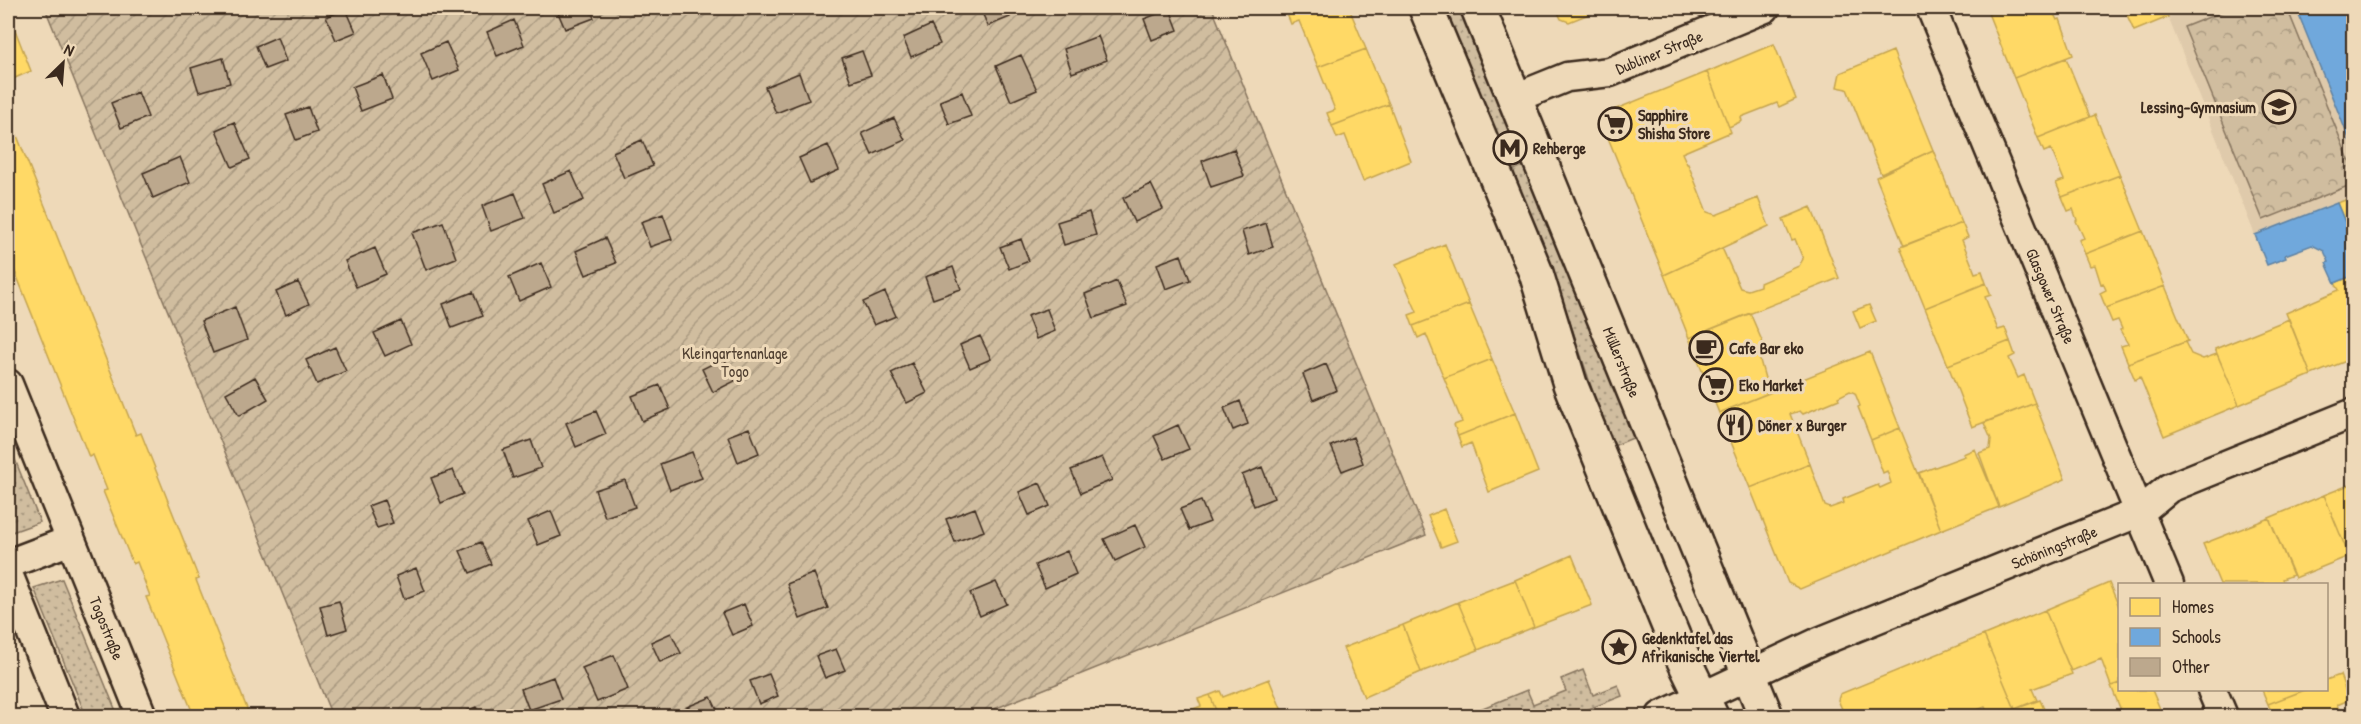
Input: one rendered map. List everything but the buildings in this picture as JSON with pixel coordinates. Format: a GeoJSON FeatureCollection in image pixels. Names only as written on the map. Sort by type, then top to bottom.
{"type":"FeatureCollection","features":[{"type":"Feature","properties":{"kind":"main road"},"geometry":{"type":"LineString","coordinates":[[1426,8],[1536,273],[1570,384],[1677,646],[1706,706]]}},
{"type":"Feature","properties":{"kind":"main road","name":"Müllerstraße"},"geometry":{"type":"LineString","coordinates":[[1478,8],[1766,717]]}},
{"type":"Feature","properties":{"kind":"street","name":"Dubliner Straße"},"geometry":{"type":"LineString","coordinates":[[1515,98],[1567,77],[1610,72],[1766,8]]}},
{"type":"Feature","properties":{"kind":"street","name":"Glasgower Straße"},"geometry":{"type":"LineString","coordinates":[[1931,8],[2168,583]]}},
{"type":"Feature","properties":{"kind":"street","name":"Togostraße"},"geometry":{"type":"LineString","coordinates":[[8,384],[142,717]]}},
{"type":"Feature","properties":{"kind":"street","name":"Schöningstraße"},"geometry":{"type":"LineString","coordinates":[[1661,717],[1706,706],[1749,674],[1819,642],[2140,512],[2169,488],[2354,412]]}},
{"type":"Feature","properties":{"kind":"street"},"geometry":{"type":"LineString","coordinates":[[8,564],[71,540]]}},
{"type":"Feature","properties":{"kind":"street"},"geometry":{"type":"LineString","coordinates":[[8,574],[65,717]]}},
{"type":"Feature","properties":{"kind":"street"},"geometry":{"type":"LineString","coordinates":[[2212,691],[2223,717]]}},
{"type":"Feature","properties":{"kind":"shaded area","name":"Lessing-Gymnasium"},"geometry":{"type":"Polygon","coordinates":[[[2190,8],[2353,8],[2353,198],[2255,235],[2168,17],[2190,8]]]}},
{"type":"Feature","properties":{"kind":"green space","name":"Kleingartenanlage Togo"},"geometry":{"type":"Polygon","coordinates":[[[45,8],[1212,8],[1426,535],[977,716],[332,716],[45,8]]]}},
{"type":"Feature","properties":{"kind":"green space"},"geometry":{"type":"Polygon","coordinates":[[[1445,8],[1461,8],[1514,138],[1500,143],[1445,8]]]}},
{"type":"Feature","properties":{"kind":"green space","name":"Lessing-Gymnasium"},"geometry":{"type":"Polygon","coordinates":[[[2232,8],[2287,8],[2353,170],[2353,184],[2263,220],[2184,27],[2232,8]]]}},
{"type":"Feature","properties":{"kind":"green space"},"geometry":{"type":"Polygon","coordinates":[[[1525,165],[1635,437],[1611,447],[1564,304],[1511,171],[1525,165]]]}},
{"type":"Feature","properties":{"kind":"green space"},"geometry":{"type":"Polygon","coordinates":[[[8,442],[40,522],[12,532],[8,521],[8,442]]]}},
{"type":"Feature","properties":{"kind":"green space"},"geometry":{"type":"Polygon","coordinates":[[[62,579],[118,716],[86,716],[34,588],[62,579]]]}},
{"type":"Feature","properties":{"kind":"green space"},"geometry":{"type":"Polygon","coordinates":[[[1583,670],[1593,695],[1618,685],[1622,696],[1571,716],[1463,716],[1527,690],[1533,704],[1566,691],[1561,679],[1583,670]]]}},
{"type":"Feature","properties":{"kind":"place","name":"Lessing-Gymnasium"},"geometry":{"type":"Point","coordinates":[2279,107]}},
{"type":"Feature","properties":{"kind":"place","name":"Sapphire Shisha Store"},"geometry":{"type":"Point","coordinates":[1615,124]}},
{"type":"Feature","properties":{"kind":"place","name":"Rehberge"},"geometry":{"type":"Point","coordinates":[1510,148]}},
{"type":"Feature","properties":{"kind":"place","name":"Cafe Bar eko"},"geometry":{"type":"Point","coordinates":[1706,348]}},
{"type":"Feature","properties":{"kind":"place","name":"Eko Market"},"geometry":{"type":"Point","coordinates":[1716,385]}},
{"type":"Feature","properties":{"kind":"place","name":"Döner x Burger"},"geometry":{"type":"Point","coordinates":[1735,425]}},
{"type":"Feature","properties":{"kind":"place","name":"Gedenktafel das Afrikanische Viertel"},"geometry":{"type":"Point","coordinates":[1619,647]}}]}
